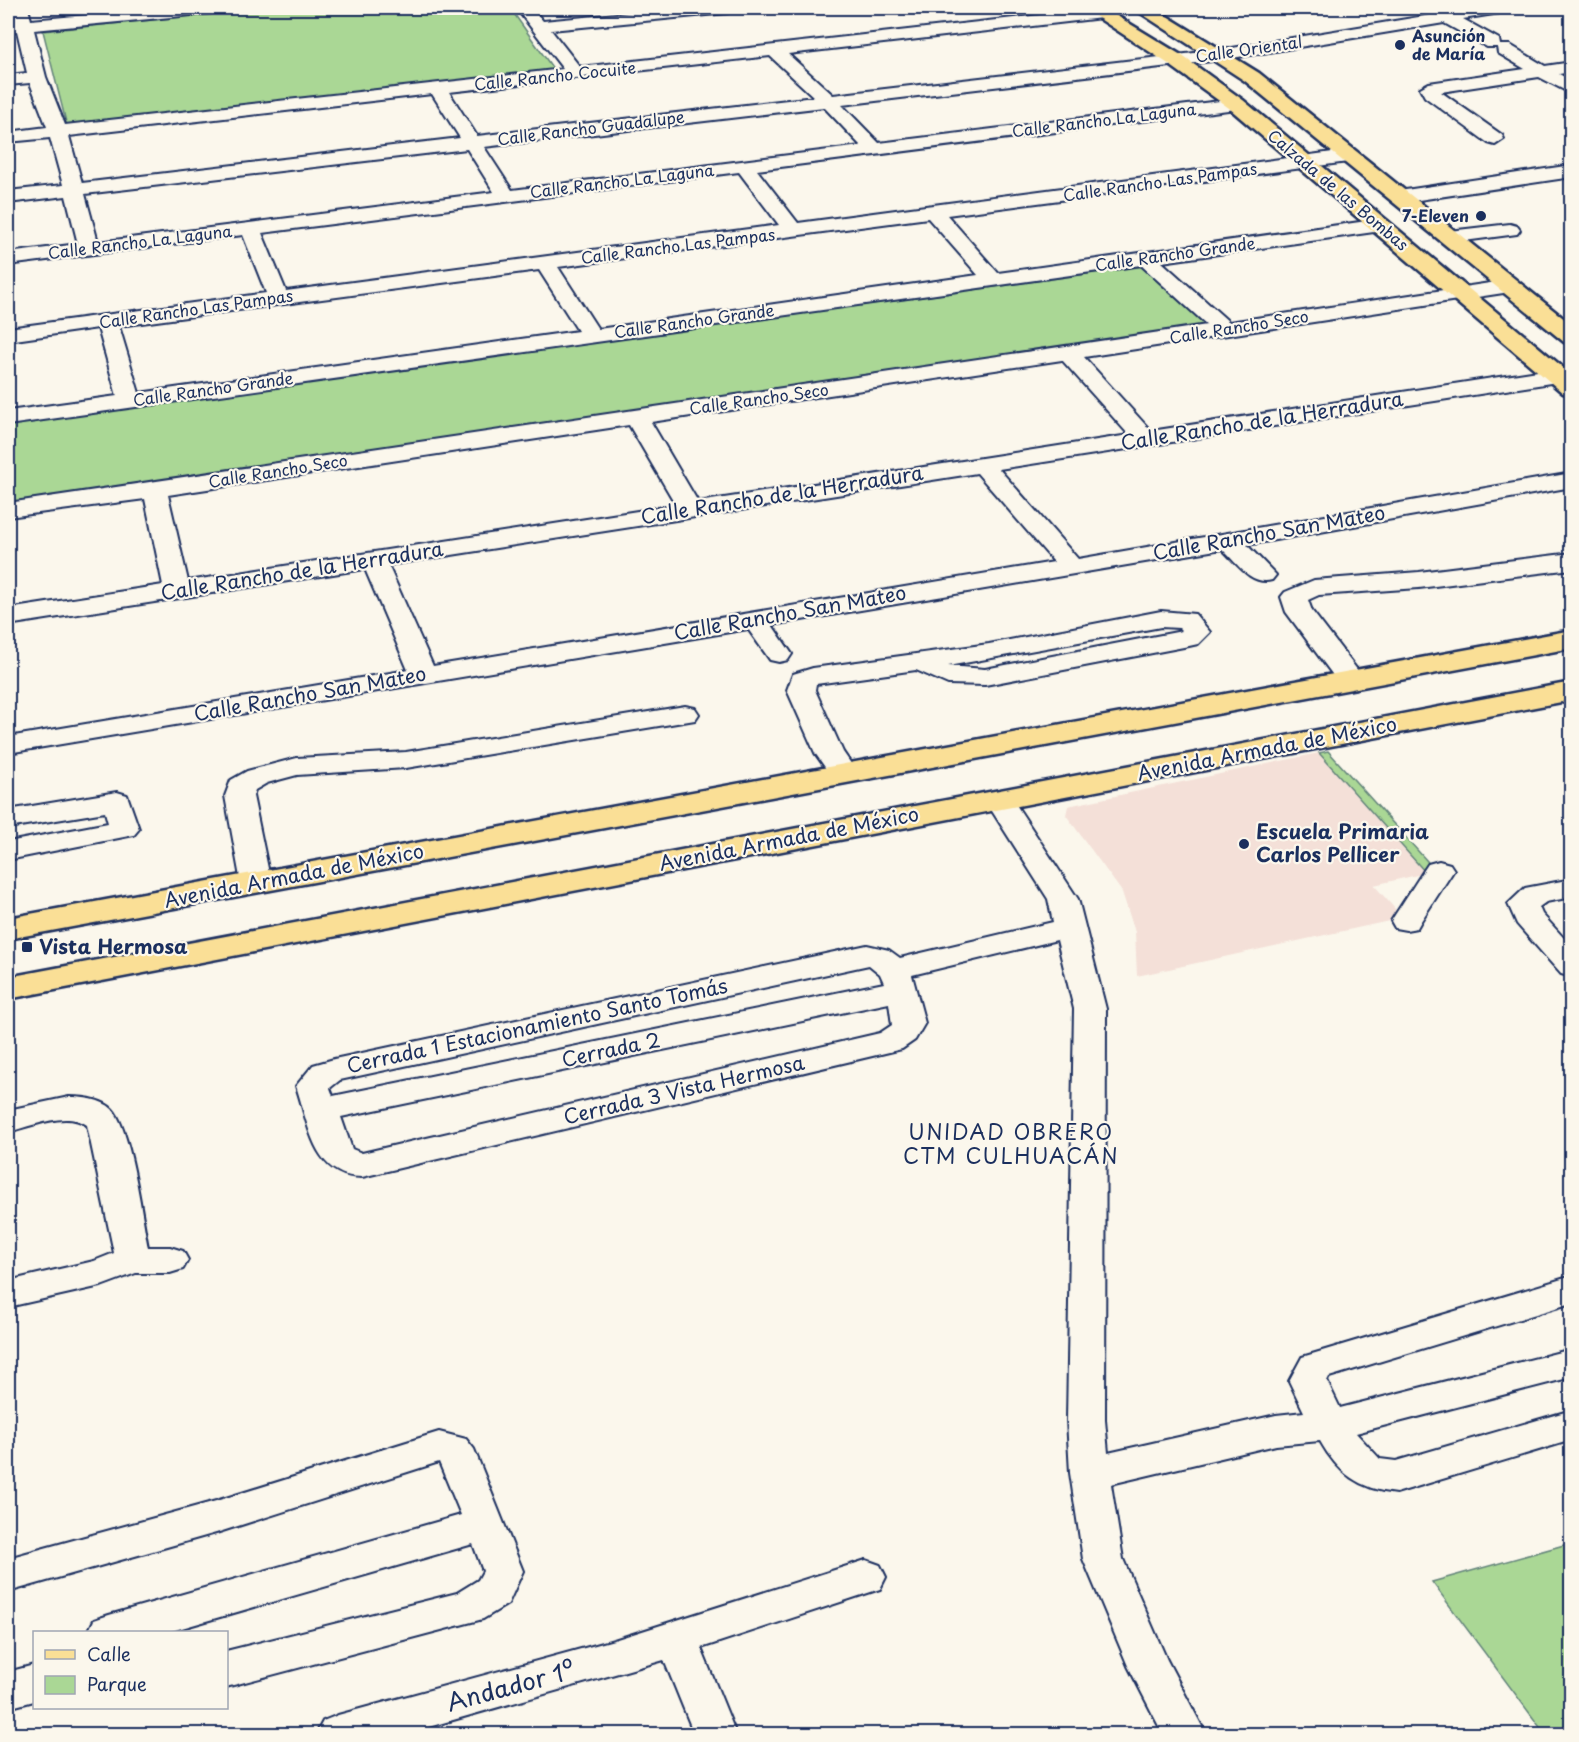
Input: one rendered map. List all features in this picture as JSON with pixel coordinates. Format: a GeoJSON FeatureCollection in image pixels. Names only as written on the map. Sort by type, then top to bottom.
{"type":"FeatureCollection","features":[{"type":"Feature","properties":{"kind":"main road","name":"Calzada de las Bombas"},"geometry":{"type":"LineString","coordinates":[[1142,8],[1252,77],[1572,337]]}},
{"type":"Feature","properties":{"kind":"main road","name":"Calzada de las Bombas"},"geometry":{"type":"LineString","coordinates":[[1097,10],[1174,59],[1236,104],[1564,381]]}},
{"type":"Feature","properties":{"kind":"main road","name":"Avenida Armada de México"},"geometry":{"type":"LineString","coordinates":[[8,929],[1572,639]]}},
{"type":"Feature","properties":{"kind":"main road","name":"Avenida Armada de México"},"geometry":{"type":"LineString","coordinates":[[8,988],[1572,691]]}},
{"type":"Feature","properties":{"kind":"street"},"geometry":{"type":"LineString","coordinates":[[90,249],[58,131],[18,20],[213,8]]}},
{"type":"Feature","properties":{"kind":"street"},"geometry":{"type":"LineString","coordinates":[[524,8],[576,73]]}},
{"type":"Feature","properties":{"kind":"street"},"geometry":{"type":"LineString","coordinates":[[539,27],[727,8]]}},
{"type":"Feature","properties":{"kind":"street","name":"Calle Oriental"},"geometry":{"type":"LineString","coordinates":[[1174,59],[1452,12],[1500,8]]}},
{"type":"Feature","properties":{"kind":"street","name":"Calle Rancho Cocuite"},"geometry":{"type":"LineString","coordinates":[[8,137],[776,52],[1097,10]]}},
{"type":"Feature","properties":{"kind":"street"},"geometry":{"type":"LineString","coordinates":[[1452,12],[1499,46],[1572,90]]}},
{"type":"Feature","properties":{"kind":"street"},"geometry":{"type":"LineString","coordinates":[[776,52],[828,100],[874,149]]}},
{"type":"Feature","properties":{"kind":"street","name":"Calle Rancho Guadalupe"},"geometry":{"type":"LineString","coordinates":[[8,197],[1174,59]]}},
{"type":"Feature","properties":{"kind":"street"},"geometry":{"type":"LineString","coordinates":[[1495,139],[1431,93],[1429,88],[1572,67]]}},
{"type":"Feature","properties":{"kind":"street"},"geometry":{"type":"LineString","coordinates":[[8,80],[37,76]]}},
{"type":"Feature","properties":{"kind":"street"},"geometry":{"type":"LineString","coordinates":[[438,89],[506,196]]}},
{"type":"Feature","properties":{"kind":"street","name":"Calle Rancho La Laguna"},"geometry":{"type":"LineString","coordinates":[[8,259],[1236,104]]}},
{"type":"Feature","properties":{"kind":"street","name":"Calle Rancho Las Pampas"},"geometry":{"type":"LineString","coordinates":[[8,334],[934,213],[1348,156]]}},
{"type":"Feature","properties":{"kind":"street"},"geometry":{"type":"LineString","coordinates":[[744,166],[794,231]]}},
{"type":"Feature","properties":{"kind":"street"},"geometry":{"type":"LineString","coordinates":[[1407,203],[1548,175],[1570,182]]}},
{"type":"Feature","properties":{"kind":"street"},"geometry":{"type":"LineString","coordinates":[[1407,203],[1570,182]]}},
{"type":"Feature","properties":{"kind":"street"},"geometry":{"type":"LineString","coordinates":[[934,213],[991,278]]}},
{"type":"Feature","properties":{"kind":"street","name":"Calle Rancho Grande"},"geometry":{"type":"LineString","coordinates":[[8,418],[991,278],[1381,225]]}},
{"type":"Feature","properties":{"kind":"street"},"geometry":{"type":"LineString","coordinates":[[250,229],[279,298]]}},
{"type":"Feature","properties":{"kind":"street"},"geometry":{"type":"LineString","coordinates":[[1449,237],[1510,230]]}},
{"type":"Feature","properties":{"kind":"street"},"geometry":{"type":"LineString","coordinates":[[1146,258],[1224,329]]}},
{"type":"Feature","properties":{"kind":"street"},"geometry":{"type":"LineString","coordinates":[[545,263],[592,336]]}},
{"type":"Feature","properties":{"kind":"street","name":"Calle Rancho Seco"},"geometry":{"type":"LineString","coordinates":[[8,510],[1069,354],[1510,286]]}},
{"type":"Feature","properties":{"kind":"street"},"geometry":{"type":"LineString","coordinates":[[107,321],[130,401]]}},
{"type":"Feature","properties":{"kind":"street"},"geometry":{"type":"LineString","coordinates":[[1069,354],[1146,440]]}},
{"type":"Feature","properties":{"kind":"street","name":"Calle Rancho de la Herradura"},"geometry":{"type":"LineString","coordinates":[[8,617],[374,561],[690,508],[1564,381]]}},
{"type":"Feature","properties":{"kind":"street"},"geometry":{"type":"LineString","coordinates":[[636,417],[690,508]]}},
{"type":"Feature","properties":{"kind":"street"},"geometry":{"type":"LineString","coordinates":[[982,464],[1070,565]]}},
{"type":"Feature","properties":{"kind":"street","name":"Calle Rancho San Mateo"},"geometry":{"type":"LineString","coordinates":[[8,745],[1070,565],[1228,541],[1572,480]]}},
{"type":"Feature","properties":{"kind":"street"},"geometry":{"type":"LineString","coordinates":[[155,490],[177,591]]}},
{"type":"Feature","properties":{"kind":"street"},"geometry":{"type":"LineString","coordinates":[[1228,541],[1263,575]]}},
{"type":"Feature","properties":{"kind":"street"},"geometry":{"type":"LineString","coordinates":[[374,561],[424,675]]}},
{"type":"Feature","properties":{"kind":"street"},"geometry":{"type":"LineString","coordinates":[[1351,680],[1294,605],[1294,597],[1314,588],[1419,579],[1572,561]]}},
{"type":"Feature","properties":{"kind":"street"},"geometry":{"type":"LineString","coordinates":[[754,619],[779,654]]}},
{"type":"Feature","properties":{"kind":"street"},"geometry":{"type":"LineString","coordinates":[[844,774],[829,753],[801,690],[803,680],[823,673],[921,662],[1161,619],[1186,620],[1197,632],[1189,638],[985,677],[948,676],[921,662]]}},
{"type":"Feature","properties":{"kind":"street"},"geometry":{"type":"LineString","coordinates":[[256,883],[239,796],[241,786],[250,778],[274,770],[402,761],[685,714]]}},
{"type":"Feature","properties":{"kind":"street"},"geometry":{"type":"LineString","coordinates":[[999,800],[1063,899],[1089,1010],[1086,1420],[1090,1473],[1102,1559],[1149,1666],[1185,1734]]}},
{"type":"Feature","properties":{"kind":"street"},"geometry":{"type":"LineString","coordinates":[[8,819],[117,801],[124,829],[8,851]]}},
{"type":"Feature","properties":{"kind":"street"},"geometry":{"type":"LineString","coordinates":[[1406,921],[1438,870]]}},
{"type":"Feature","properties":{"kind":"street"},"geometry":{"type":"LineString","coordinates":[[1566,955],[1528,916],[1523,904],[1536,895],[1572,888]]}},
{"type":"Feature","properties":{"kind":"street"},"geometry":{"type":"LineString","coordinates":[[898,980],[1071,927]]}},
{"type":"Feature","properties":{"kind":"street","name":"Cerrada 1 Estacionamiento Santo Tomás"},"geometry":{"type":"LineString","coordinates":[[362,1166],[352,1165],[337,1156],[313,1086],[325,1073],[867,955],[880,955],[898,980]]}},
{"type":"Feature","properties":{"kind":"street","name":"Cerrada 2"},"geometry":{"type":"LineString","coordinates":[[321,1110],[898,980]]}},
{"type":"Feature","properties":{"kind":"street","name":"Cerrada 3 Vista Hermosa"},"geometry":{"type":"LineString","coordinates":[[362,1166],[890,1041],[904,1033],[909,1027],[909,1019],[898,980]]}},
{"type":"Feature","properties":{"kind":"street"},"geometry":{"type":"LineString","coordinates":[[8,1121],[66,1107],[85,1109],[100,1117],[108,1134],[133,1260]]}},
{"type":"Feature","properties":{"kind":"street"},"geometry":{"type":"LineString","coordinates":[[8,1294],[101,1272],[133,1260],[170,1260]]}},
{"type":"Feature","properties":{"kind":"street"},"geometry":{"type":"LineString","coordinates":[[1572,1289],[1315,1367],[1308,1381],[1330,1425],[1360,1466],[1376,1475],[1396,1477],[1572,1425]]}},
{"type":"Feature","properties":{"kind":"street"},"geometry":{"type":"LineString","coordinates":[[1090,1473],[1276,1430],[1330,1425],[1572,1363]]}},
{"type":"Feature","properties":{"kind":"street"},"geometry":{"type":"LineString","coordinates":[[8,1575],[216,1517],[439,1447],[452,1450],[460,1460],[503,1571],[493,1592],[468,1607],[228,1668]]}},
{"type":"Feature","properties":{"kind":"street"},"geometry":{"type":"LineString","coordinates":[[114,1631],[484,1526]]}},
{"type":"Feature","properties":{"kind":"street","name":"Andador 1º"},"geometry":{"type":"LineString","coordinates":[[338,1734],[614,1658],[866,1577]]}},
{"type":"Feature","properties":{"kind":"street"},"geometry":{"type":"LineString","coordinates":[[676,1638],[715,1734]]}},
{"type":"Feature","properties":{"kind":"street"},"geometry":{"type":"LineString","coordinates":[[8,1690],[33,1683]]}},
{"type":"Feature","properties":{"kind":"shaded area","name":"Escuela Primaria Carlos Pellicer"},"geometry":{"type":"Polygon","coordinates":[[[1319,753],[1426,873],[1374,885],[1403,918],[1137,976],[1135,932],[1122,892],[1066,815],[1068,806],[1319,753]]]}},
{"type":"Feature","properties":{"kind":"green space"},"geometry":{"type":"Polygon","coordinates":[[[270,8],[510,8],[556,73],[67,126],[43,31],[270,8]]]}},
{"type":"Feature","properties":{"kind":"green space"},"geometry":{"type":"Polygon","coordinates":[[[1160,264],[1228,326],[8,507],[8,423],[1160,264]]]}},
{"type":"Feature","properties":{"kind":"green space"},"geometry":{"type":"Polygon","coordinates":[[[1328,751],[1436,871],[1426,873],[1319,753],[1328,751]]]}},
{"type":"Feature","properties":{"kind":"green space"},"geometry":{"type":"Polygon","coordinates":[[[1571,1543],[1571,1734],[1545,1734],[1432,1582],[1571,1543]]]}},
{"type":"Feature","properties":{"kind":"place","name":"Asunción de María"},"geometry":{"type":"Point","coordinates":[1400,45]}},
{"type":"Feature","properties":{"kind":"place","name":"7-Eleven"},"geometry":{"type":"Point","coordinates":[1481,216]}},
{"type":"Feature","properties":{"kind":"place","name":"Escuela Primaria Carlos Pellicer"},"geometry":{"type":"Point","coordinates":[1244,844]}},
{"type":"Feature","properties":{"kind":"place","name":"Vista Hermosa"},"geometry":{"type":"Point","coordinates":[27,947]}},
{"type":"Feature","properties":{"kind":"district","name":"UNIDAD OBRERO CTM CULHUACÁN"},"geometry":{"type":"Point","coordinates":[1011,1145]}}]}
